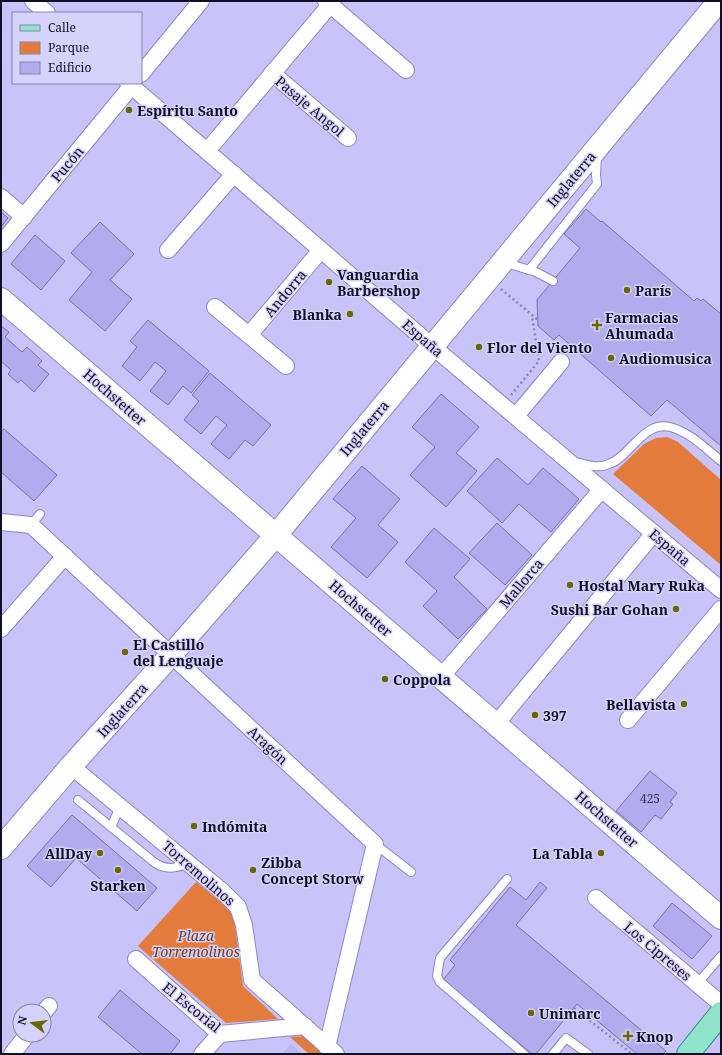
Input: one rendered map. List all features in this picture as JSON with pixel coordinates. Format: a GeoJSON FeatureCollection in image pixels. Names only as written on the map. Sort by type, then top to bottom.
{"type":"FeatureCollection","features":[{"type":"Feature","properties":{"kind":"main road"},"geometry":{"type":"LineString","coordinates":[[688,1054],[721,1013]]}},
{"type":"Feature","properties":{"kind":"street"},"geometry":{"type":"LineString","coordinates":[[33,1],[45,12]]}},
{"type":"Feature","properties":{"kind":"street","name":"Inglaterra"},"geometry":{"type":"LineString","coordinates":[[1,848],[71,766],[276,535],[719,1]]}},
{"type":"Feature","properties":{"kind":"street","name":"Pucón"},"geometry":{"type":"LineString","coordinates":[[142,70],[197,3]]}},
{"type":"Feature","properties":{"kind":"street"},"geometry":{"type":"LineString","coordinates":[[207,151],[328,3],[406,70]]}},
{"type":"Feature","properties":{"kind":"street","name":"Pasaje Angol"},"geometry":{"type":"LineString","coordinates":[[272,73],[348,138]]}},
{"type":"Feature","properties":{"kind":"street","name":"Pucón"},"geometry":{"type":"LineString","coordinates":[[1,244],[131,84]]}},
{"type":"Feature","properties":{"kind":"street","name":"España"},"geometry":{"type":"LineString","coordinates":[[136,84],[207,151],[321,250],[432,346],[721,590]]}},
{"type":"Feature","properties":{"kind":"street"},"geometry":{"type":"LineString","coordinates":[[168,250],[234,174]]}},
{"type":"Feature","properties":{"kind":"street"},"geometry":{"type":"LineString","coordinates":[[1,197],[24,217]]}},
{"type":"Feature","properties":{"kind":"street","name":"Andorra"},"geometry":{"type":"LineString","coordinates":[[249,335],[321,250]]}},
{"type":"Feature","properties":{"kind":"street","name":"Hochstetter"},"geometry":{"type":"LineString","coordinates":[[1,299],[721,918]]}},
{"type":"Feature","properties":{"kind":"street"},"geometry":{"type":"LineString","coordinates":[[215,307],[286,366]]}},
{"type":"Feature","properties":{"kind":"street"},"geometry":{"type":"LineString","coordinates":[[516,416],[561,362]]}},
{"type":"Feature","properties":{"kind":"street","name":"Mallorca"},"geometry":{"type":"LineString","coordinates":[[441,677],[602,489]]}},
{"type":"Feature","properties":{"kind":"street","name":"Aragón"},"geometry":{"type":"LineString","coordinates":[[1,522],[35,520],[65,556],[375,844]]}},
{"type":"Feature","properties":{"kind":"street"},"geometry":{"type":"LineString","coordinates":[[496,724],[654,533]]}},
{"type":"Feature","properties":{"kind":"street"},"geometry":{"type":"LineString","coordinates":[[1,629],[65,556]]}},
{"type":"Feature","properties":{"kind":"street"},"geometry":{"type":"LineString","coordinates":[[628,720],[721,608]]}},
{"type":"Feature","properties":{"kind":"street","name":"Torremolinos"},"geometry":{"type":"LineString","coordinates":[[71,766],[223,892],[238,907],[244,925],[252,980],[332,1050]]}},
{"type":"Feature","properties":{"kind":"street"},"geometry":{"type":"LineString","coordinates":[[332,1050],[375,844]]}},
{"type":"Feature","properties":{"kind":"street","name":"Los Cipreses"},"geometry":{"type":"LineString","coordinates":[[596,898],[721,1004]]}},
{"type":"Feature","properties":{"kind":"street","name":"El Escorial"},"geometry":{"type":"LineString","coordinates":[[136,959],[220,1034],[305,1026]]}},
{"type":"Feature","properties":{"kind":"street"},"geometry":{"type":"LineString","coordinates":[[202,1054],[220,1034]]}},
{"type":"Feature","properties":{"kind":"street"},"geometry":{"type":"LineString","coordinates":[[12,1054],[21,1043]]}},
{"type":"Feature","properties":{"kind":"lane"},"geometry":{"type":"LineString","coordinates":[[529,270],[597,184],[596,148]]}},
{"type":"Feature","properties":{"kind":"lane"},"geometry":{"type":"LineString","coordinates":[[502,262],[529,270],[553,281]]}},
{"type":"Feature","properties":{"kind":"lane"},"geometry":{"type":"LineString","coordinates":[[569,461],[596,467],[610,464],[617,460],[640,438],[655,428],[668,426],[685,433],[721,462]]}},
{"type":"Feature","properties":{"kind":"lane"},"geometry":{"type":"LineString","coordinates":[[78,800],[159,866],[176,868],[188,863]]}},
{"type":"Feature","properties":{"kind":"lane"},"geometry":{"type":"LineString","coordinates":[[110,827],[120,807]]}},
{"type":"Feature","properties":{"kind":"lane"},"geometry":{"type":"LineString","coordinates":[[375,844],[411,872]]}},
{"type":"Feature","properties":{"kind":"lane"},"geometry":{"type":"LineString","coordinates":[[507,879],[440,958],[437,976],[440,982],[524,1054]]}},
{"type":"Feature","properties":{"kind":"lane"},"geometry":{"type":"LineString","coordinates":[[697,984],[721,956]]}},
{"type":"Feature","properties":{"kind":"lane"},"geometry":{"type":"LineString","coordinates":[[553,1054],[566,1038],[588,1054]]}},
{"type":"Feature","properties":{"kind":"path"},"geometry":{"type":"LineString","coordinates":[[488,279],[538,320]]}},
{"type":"Feature","properties":{"kind":"path"},"geometry":{"type":"LineString","coordinates":[[503,405],[539,361],[532,316]]}},
{"type":"Feature","properties":{"kind":"path"},"geometry":{"type":"LineString","coordinates":[[574,1008],[632,1054]]}},
{"type":"Feature","properties":{"kind":"shaded area"},"geometry":{"type":"Polygon","coordinates":[[[291,1044],[302,1054],[282,1054],[291,1044]]]}},
{"type":"Feature","properties":{"kind":"green space"},"geometry":{"type":"Polygon","coordinates":[[[667,437],[678,442],[721,480],[721,565],[613,474],[644,444],[656,438],[667,437]]]}},
{"type":"Feature","properties":{"kind":"green space","name":"Plaza Torremolinos"},"geometry":{"type":"Polygon","coordinates":[[[196,882],[228,908],[234,918],[243,986],[278,1019],[226,1023],[138,946],[196,882]]]}},
{"type":"Feature","properties":{"kind":"green space"},"geometry":{"type":"Polygon","coordinates":[[[306,1036],[327,1054],[309,1054],[290,1037],[306,1036]]]}},
{"type":"Feature","properties":{"kind":"building"},"geometry":{"type":"Polygon","coordinates":[[[586,209],[601,222],[602,221],[694,301],[697,298],[701,301],[703,299],[721,314],[721,446],[667,400],[651,416],[559,335],[554,340],[538,326],[537,300],[580,248],[564,234],[586,209]]]}},
{"type":"Feature","properties":{"kind":"building"},"geometry":{"type":"Polygon","coordinates":[[[1,212],[8,218],[1,227],[1,212]]]}},
{"type":"Feature","properties":{"kind":"building"},"geometry":{"type":"Polygon","coordinates":[[[100,222],[134,254],[110,280],[132,299],[105,331],[69,300],[92,272],[71,253],[100,222]]]}},
{"type":"Feature","properties":{"kind":"building"},"geometry":{"type":"Polygon","coordinates":[[[35,235],[65,261],[41,290],[11,264],[35,235]]]}},
{"type":"Feature","properties":{"kind":"building"},"geometry":{"type":"Polygon","coordinates":[[[148,320],[209,371],[191,393],[183,386],[168,405],[150,391],[166,371],[155,362],[140,381],[122,366],[137,347],[130,341],[148,320]]]}},
{"type":"Feature","properties":{"kind":"building"},"geometry":{"type":"Polygon","coordinates":[[[1,326],[9,332],[5,337],[22,352],[27,347],[42,361],[38,365],[49,374],[34,392],[21,380],[18,383],[8,374],[11,370],[1,361],[1,326]]]}},
{"type":"Feature","properties":{"kind":"building"},"geometry":{"type":"Polygon","coordinates":[[[210,373],[271,425],[253,446],[245,440],[229,459],[211,444],[227,425],[216,416],[201,434],[184,420],[199,401],[192,395],[210,373]]]}},
{"type":"Feature","properties":{"kind":"building"},"geometry":{"type":"Polygon","coordinates":[[[441,394],[479,427],[456,453],[477,471],[446,507],[410,475],[435,447],[412,427],[441,394]]]}},
{"type":"Feature","properties":{"kind":"building"},"geometry":{"type":"Polygon","coordinates":[[[4,429],[57,475],[34,501],[1,472],[1,431],[4,429]]]}},
{"type":"Feature","properties":{"kind":"building"},"geometry":{"type":"Polygon","coordinates":[[[497,458],[528,485],[543,468],[579,499],[551,532],[519,504],[502,523],[467,491],[497,458]]]}},
{"type":"Feature","properties":{"kind":"building"},"geometry":{"type":"Polygon","coordinates":[[[362,466],[400,499],[378,525],[398,542],[367,578],[331,547],[356,518],[333,499],[362,466]]]}},
{"type":"Feature","properties":{"kind":"building"},"geometry":{"type":"Polygon","coordinates":[[[497,523],[532,555],[505,585],[469,553],[497,523]]]}},
{"type":"Feature","properties":{"kind":"building"},"geometry":{"type":"Polygon","coordinates":[[[434,528],[470,559],[454,577],[487,609],[458,639],[423,606],[437,591],[405,562],[434,528]]]}},
{"type":"Feature","properties":{"kind":"building"},"geometry":{"type":"Polygon","coordinates":[[[650,771],[677,793],[670,802],[673,804],[661,819],[655,815],[641,832],[616,811],[650,771]]]}},
{"type":"Feature","properties":{"kind":"building"},"geometry":{"type":"Polygon","coordinates":[[[72,815],[157,888],[137,911],[76,858],[51,887],[27,866],[72,815]]]}},
{"type":"Feature","properties":{"kind":"building"},"geometry":{"type":"Polygon","coordinates":[[[540,882],[547,888],[516,925],[666,1051],[663,1054],[637,1054],[577,1004],[536,1054],[532,1054],[443,980],[455,965],[450,960],[510,887],[526,900],[540,882]]]}},
{"type":"Feature","properties":{"kind":"building"},"geometry":{"type":"Polygon","coordinates":[[[672,903],[712,936],[692,959],[653,926],[672,903]]]}},
{"type":"Feature","properties":{"kind":"building"},"geometry":{"type":"Polygon","coordinates":[[[120,990],[180,1041],[170,1054],[142,1054],[98,1017],[120,990]]]}},
{"type":"Feature","properties":{"kind":"place","name":"Espíritu Santo"},"geometry":{"type":"Point","coordinates":[129,110]}},
{"type":"Feature","properties":{"kind":"place","name":"Vanguardia Barbershop"},"geometry":{"type":"Point","coordinates":[329,282]}},
{"type":"Feature","properties":{"kind":"place","name":"París"},"geometry":{"type":"Point","coordinates":[627,290]}},
{"type":"Feature","properties":{"kind":"place","name":"Blanka"},"geometry":{"type":"Point","coordinates":[350,314]}},
{"type":"Feature","properties":{"kind":"place","name":"Farmacias Ahumada"},"geometry":{"type":"Point","coordinates":[597,325]}},
{"type":"Feature","properties":{"kind":"place","name":"Flor del Viento"},"geometry":{"type":"Point","coordinates":[479,347]}},
{"type":"Feature","properties":{"kind":"place","name":"Audiomusica"},"geometry":{"type":"Point","coordinates":[611,358]}},
{"type":"Feature","properties":{"kind":"place","name":"Hostal Mary Ruka"},"geometry":{"type":"Point","coordinates":[570,585]}},
{"type":"Feature","properties":{"kind":"place","name":"Sushi Bar Gohan"},"geometry":{"type":"Point","coordinates":[676,609]}},
{"type":"Feature","properties":{"kind":"place","name":"El Castillo del Lenguaje"},"geometry":{"type":"Point","coordinates":[125,652]}},
{"type":"Feature","properties":{"kind":"place","name":"Coppola"},"geometry":{"type":"Point","coordinates":[385,679]}},
{"type":"Feature","properties":{"kind":"place","name":"Bellavista"},"geometry":{"type":"Point","coordinates":[684,704]}},
{"type":"Feature","properties":{"kind":"place","name":"397"},"geometry":{"type":"Point","coordinates":[535,715]}},
{"type":"Feature","properties":{"kind":"place","name":"Indómita"},"geometry":{"type":"Point","coordinates":[194,826]}},
{"type":"Feature","properties":{"kind":"place","name":"AllDay"},"geometry":{"type":"Point","coordinates":[100,853]}},
{"type":"Feature","properties":{"kind":"place","name":"La Tabla"},"geometry":{"type":"Point","coordinates":[601,853]}},
{"type":"Feature","properties":{"kind":"place","name":"Starken"},"geometry":{"type":"Point","coordinates":[118,870]}},
{"type":"Feature","properties":{"kind":"place","name":"Zibba Concept Storw"},"geometry":{"type":"Point","coordinates":[253,870]}},
{"type":"Feature","properties":{"kind":"place","name":"Unimarc"},"geometry":{"type":"Point","coordinates":[531,1013]}},
{"type":"Feature","properties":{"kind":"place","name":"Knop"},"geometry":{"type":"Point","coordinates":[628,1036]}}]}
